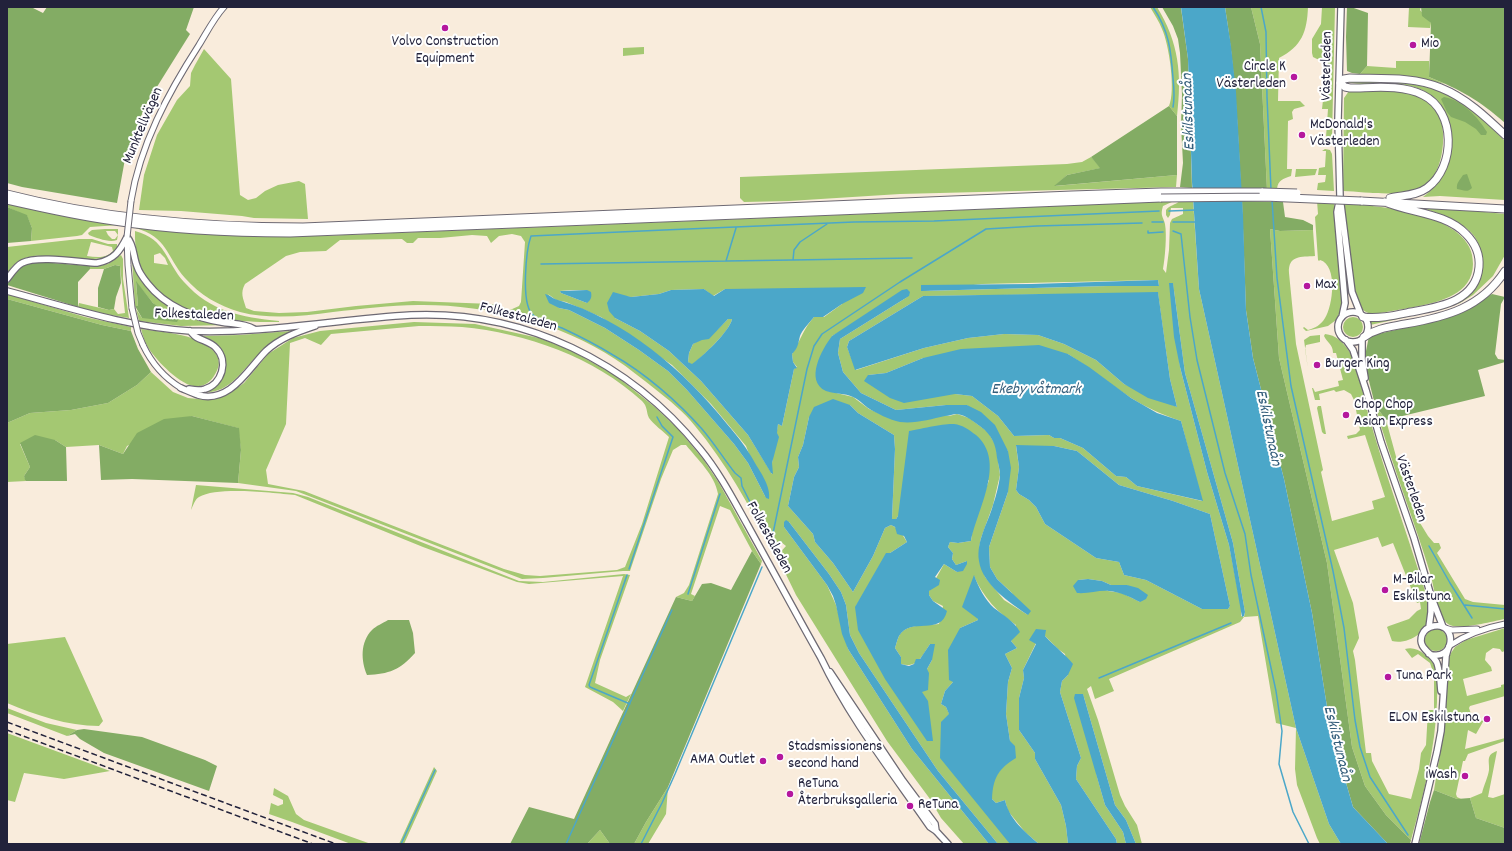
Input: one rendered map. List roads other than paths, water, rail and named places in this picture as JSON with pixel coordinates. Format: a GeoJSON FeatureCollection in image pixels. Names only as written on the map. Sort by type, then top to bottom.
{"type":"FeatureCollection","features":[{"type":"Feature","properties":{"kind":"highway"},"geometry":{"type":"LineString","coordinates":[[1387,200],[1420,192],[1436,180],[1442,168],[1448,145],[1448,133],[1445,118],[1442,111],[1436,104],[1430,99],[1416,92],[1395,89],[1350,88],[1345,87],[1340,83],[1344,79],[1392,79],[1428,83],[1454,94],[1473,106],[1505,135]]}},
{"type":"Feature","properties":{"kind":"highway"},"geometry":{"type":"LineString","coordinates":[[7,194],[79,210],[159,220],[215,225],[304,227],[1161,195],[1361,199],[1505,206]]}},
{"type":"Feature","properties":{"kind":"highway"},"geometry":{"type":"LineString","coordinates":[[7,200],[50,210],[115,221],[206,231],[290,233],[1161,195]]}},
{"type":"Feature","properties":{"kind":"highway"},"geometry":{"type":"LineString","coordinates":[[1387,200],[1505,209]]}},
{"type":"Feature","properties":{"kind":"highway"},"geometry":{"type":"LineString","coordinates":[[1362,316],[1384,317],[1449,304],[1469,290],[1479,270],[1479,257],[1473,243],[1459,228],[1435,217],[1396,206],[1387,200]]}},
{"type":"Feature","properties":{"kind":"highway"},"geometry":{"type":"LineString","coordinates":[[1363,338],[1380,328],[1435,318],[1467,307],[1492,289],[1505,271]]}},
{"type":"Feature","properties":{"kind":"main road","name":"Västerleden"},"geometry":{"type":"LineString","coordinates":[[1341,7],[1338,126],[1340,198],[1352,292],[1362,316]]}},
{"type":"Feature","properties":{"kind":"main road","name":"Västerleden"},"geometry":{"type":"LineString","coordinates":[[1340,198],[1337,212],[1345,303],[1342,317]]}},
{"type":"Feature","properties":{"kind":"main road"},"geometry":{"type":"LineString","coordinates":[[7,279],[17,266],[27,261],[64,260],[97,262],[110,259],[119,252],[127,237],[131,242],[136,266],[141,275],[149,286],[166,300],[185,312],[220,322],[247,325],[254,330]]}},
{"type":"Feature","properties":{"kind":"main road","name":"Folkestaleden"},"geometry":{"type":"LineString","coordinates":[[7,291],[93,315],[156,328],[190,331],[254,330],[412,315],[443,316],[499,322],[556,340],[598,360],[659,405],[702,451],[724,484],[821,658],[834,686],[854,712],[930,827],[936,831],[948,844]]}},
{"type":"Feature","properties":{"kind":"main road"},"geometry":{"type":"LineString","coordinates":[[1351,312],[1362,316],[1366,321],[1368,328],[1363,338],[1354,342],[1346,340],[1340,335],[1338,324],[1342,317],[1351,312]]}},
{"type":"Feature","properties":{"kind":"main road"},"geometry":{"type":"LineString","coordinates":[[181,388],[199,395],[213,396],[223,392],[242,380],[266,352],[278,342],[322,323]]}},
{"type":"Feature","properties":{"kind":"main road"},"geometry":{"type":"LineString","coordinates":[[181,388],[200,390],[209,388],[219,378],[223,368],[221,358],[216,347],[197,337],[190,331]]}},
{"type":"Feature","properties":{"kind":"main road","name":"Västerleden"},"geometry":{"type":"LineString","coordinates":[[1363,338],[1362,360],[1366,390]]}},
{"type":"Feature","properties":{"kind":"main road","name":"Västerleden"},"geometry":{"type":"LineString","coordinates":[[1346,340],[1353,350],[1381,442],[1414,538],[1431,596],[1444,628]]}},
{"type":"Feature","properties":{"kind":"main road","name":"Västerleden"},"geometry":{"type":"LineString","coordinates":[[1429,627],[1431,596]]}},
{"type":"Feature","properties":{"kind":"main road"},"geometry":{"type":"LineString","coordinates":[[1415,844],[1437,752],[1440,731],[1446,656],[1449,648],[1450,636],[1444,628],[1435,626],[1429,627],[1423,633],[1421,640],[1423,648],[1434,658],[1437,663],[1440,673],[1442,701]]}},
{"type":"Feature","properties":{"kind":"main road"},"geometry":{"type":"LineString","coordinates":[[1429,654],[1440,654],[1449,648]]}},
{"type":"Feature","properties":{"kind":"street","name":"Munktellvägen"},"geometry":{"type":"LineString","coordinates":[[181,388],[168,380],[160,372],[147,354],[138,333],[132,308],[127,237],[131,201],[144,150],[172,88],[223,7]]}},
{"type":"Feature","properties":{"kind":"street"},"geometry":{"type":"LineString","coordinates":[[1444,628],[1452,630],[1484,628],[1505,624]]}},
{"type":"Feature","properties":{"kind":"street"},"geometry":{"type":"LineString","coordinates":[[1449,648],[1471,633],[1484,628]]}},
{"type":"Feature","properties":{"kind":"water","name":"Eskilstunaån"},"geometry":{"type":"Polygon","coordinates":[[[1181,7],[1225,7],[1236,92],[1243,215],[1246,310],[1253,358],[1284,479],[1312,613],[1333,744],[1338,755],[1353,807],[1388,844],[1341,844],[1329,824],[1296,728],[1199,289],[1192,182],[1188,59],[1181,7]]]}},
{"type":"Feature","properties":{"kind":"water"},"geometry":{"type":"Polygon","coordinates":[[[1158,280],[1159,286],[921,291],[921,285],[1032,284],[1158,280]]]}},
{"type":"Feature","properties":{"kind":"water"},"geometry":{"type":"Polygon","coordinates":[[[1169,283],[1173,283],[1185,373],[1233,543],[1245,612],[1244,616],[1242,617],[1229,545],[1207,472],[1180,367],[1174,337],[1169,283]]]}},
{"type":"Feature","properties":{"kind":"water"},"geometry":{"type":"Polygon","coordinates":[[[866,287],[863,293],[842,304],[823,317],[814,317],[801,334],[797,348],[792,354],[793,362],[797,368],[794,369],[782,426],[778,424],[777,433],[779,437],[772,463],[773,474],[748,435],[701,381],[669,351],[640,331],[615,318],[609,311],[607,303],[613,292],[631,297],[659,294],[671,290],[704,289],[714,296],[725,289],[866,287]],[[728,319],[709,339],[693,344],[689,353],[688,362],[692,364],[709,350],[721,337],[732,319],[728,319]]]}},
{"type":"Feature","properties":{"kind":"water","name":"Ekeby våtmark"},"geometry":{"type":"Polygon","coordinates":[[[907,289],[910,292],[909,296],[840,339],[838,353],[843,372],[861,393],[896,410],[946,405],[967,405],[981,412],[995,425],[1008,451],[1011,468],[1008,492],[989,547],[990,567],[997,579],[1031,611],[1028,615],[1005,599],[991,585],[981,569],[979,561],[979,546],[991,512],[1000,476],[996,449],[988,433],[970,419],[957,414],[917,422],[896,421],[871,410],[853,397],[826,391],[816,380],[817,365],[820,356],[832,336],[902,290],[907,289]]]}},
{"type":"Feature","properties":{"kind":"water"},"geometry":{"type":"Polygon","coordinates":[[[587,290],[591,292],[591,295],[590,300],[587,303],[561,293],[560,291],[587,290]]]}},
{"type":"Feature","properties":{"kind":"water","name":"Ekeby våtmark"},"geometry":{"type":"Polygon","coordinates":[[[1158,292],[1170,379],[1177,407],[1148,398],[1124,384],[1096,360],[1064,344],[1038,335],[1004,334],[968,338],[924,348],[855,370],[847,347],[849,341],[923,296],[1158,292]]]}},
{"type":"Feature","properties":{"kind":"water"},"geometry":{"type":"Polygon","coordinates":[[[545,294],[606,320],[652,349],[672,366],[710,404],[735,433],[765,480],[769,499],[766,498],[748,463],[734,444],[687,390],[668,371],[605,328],[569,310],[559,308],[549,303],[545,294]]]}},
{"type":"Feature","properties":{"kind":"water","name":"Ekeby våtmark"},"geometry":{"type":"Polygon","coordinates":[[[1039,345],[1068,354],[1089,367],[1131,398],[1157,413],[1181,421],[1203,501],[1137,486],[1126,477],[1116,476],[1083,448],[1060,438],[1054,438],[1049,435],[1014,436],[998,416],[972,396],[955,394],[904,403],[890,398],[864,381],[868,375],[886,373],[923,358],[961,349],[1039,345]]]}},
{"type":"Feature","properties":{"kind":"water"},"geometry":{"type":"Polygon","coordinates":[[[833,399],[850,405],[858,413],[894,435],[895,449],[892,519],[896,519],[898,516],[909,431],[945,424],[960,425],[976,435],[985,446],[989,458],[990,472],[987,486],[971,541],[958,543],[950,542],[948,547],[953,553],[952,559],[956,565],[967,561],[967,564],[963,571],[957,572],[944,564],[935,577],[940,580],[939,585],[929,591],[929,595],[933,601],[947,611],[944,619],[939,623],[932,625],[911,627],[904,630],[899,636],[895,648],[901,657],[901,664],[909,666],[914,664],[916,659],[920,659],[930,644],[935,644],[932,660],[927,669],[929,673],[928,690],[922,692],[928,701],[933,741],[927,741],[885,679],[858,630],[855,607],[886,553],[890,553],[907,542],[904,536],[897,534],[895,527],[891,525],[885,528],[873,556],[853,592],[833,563],[815,542],[813,534],[788,506],[794,477],[799,467],[798,457],[803,445],[809,417],[814,407],[833,399]]]}},
{"type":"Feature","properties":{"kind":"water","name":"Ekeby våtmark"},"geometry":{"type":"Polygon","coordinates":[[[1016,445],[1054,446],[1077,451],[1119,485],[1210,514],[1230,606],[1228,609],[1202,609],[1146,580],[1124,575],[1119,562],[1096,558],[1045,524],[1036,507],[1016,490],[1019,467],[1016,445]]]}},
{"type":"Feature","properties":{"kind":"water"},"geometry":{"type":"Polygon","coordinates":[[[786,520],[829,574],[841,592],[846,605],[850,635],[859,653],[938,771],[998,844],[989,844],[912,749],[848,649],[842,634],[833,596],[827,585],[784,527],[784,522],[786,520]]]}},
{"type":"Feature","properties":{"kind":"water"},"geometry":{"type":"Polygon","coordinates":[[[974,575],[988,601],[994,608],[1012,621],[1020,632],[1011,641],[1017,648],[1005,654],[1012,668],[1008,682],[1006,714],[1010,741],[1015,746],[1016,758],[1001,770],[995,780],[992,799],[996,803],[1005,800],[1014,819],[1023,830],[1039,844],[1010,844],[940,758],[941,722],[949,714],[946,707],[941,704],[945,691],[953,682],[949,680],[948,650],[960,628],[978,620],[962,607],[974,575]]]}},
{"type":"Feature","properties":{"kind":"water"},"geometry":{"type":"Polygon","coordinates":[[[1088,579],[1102,581],[1111,585],[1127,585],[1138,588],[1148,595],[1146,599],[1140,602],[1125,595],[1113,592],[1105,591],[1077,593],[1073,586],[1078,580],[1088,579]]]}},
{"type":"Feature","properties":{"kind":"water"},"geometry":{"type":"Polygon","coordinates":[[[1036,629],[1046,630],[1045,636],[1073,664],[1068,675],[1062,681],[1060,692],[1081,758],[1077,766],[1076,779],[1116,839],[1117,844],[1068,844],[1066,826],[1061,805],[1035,759],[1035,753],[1019,730],[1019,698],[1024,678],[1023,670],[1036,644],[1029,640],[1036,629]]]}},
{"type":"Feature","properties":{"kind":"water"},"geometry":{"type":"Polygon","coordinates":[[[1075,694],[1083,694],[1115,805],[1126,820],[1136,844],[1126,844],[1123,832],[1105,805],[1074,698],[1075,694]]]}},
{"type":"Feature","properties":{"kind":"waterway","name":"Eskilstunaån"},"geometry":{"type":"LineString","coordinates":[[1153,7],[1163,24],[1170,50],[1174,89],[1173,107]]}},
{"type":"Feature","properties":{"kind":"waterway"},"geometry":{"type":"LineString","coordinates":[[1261,7],[1266,32],[1271,190]]}},
{"type":"Feature","properties":{"kind":"waterway"},"geometry":{"type":"LineString","coordinates":[[1272,200],[1277,278],[1291,386],[1333,571],[1344,628],[1355,720],[1360,747],[1370,777],[1408,835]]}},
{"type":"Feature","properties":{"kind":"waterway"},"geometry":{"type":"LineString","coordinates":[[1169,211],[1196,210]]}},
{"type":"Feature","properties":{"kind":"waterway"},"geometry":{"type":"LineString","coordinates":[[752,506],[742,486],[741,478],[735,473],[711,440],[682,409],[649,379],[607,351],[562,328],[538,319],[532,314],[526,299],[526,264],[531,236],[1159,211]]}},
{"type":"Feature","properties":{"kind":"waterway"},"geometry":{"type":"LineString","coordinates":[[1152,222],[1163,222]]}},
{"type":"Feature","properties":{"kind":"waterway"},"geometry":{"type":"LineString","coordinates":[[1173,222],[1195,222]]}},
{"type":"Feature","properties":{"kind":"waterway"},"geometry":{"type":"LineString","coordinates":[[771,543],[807,369],[814,346],[822,334],[900,282],[986,229],[1142,223]]}},
{"type":"Feature","properties":{"kind":"waterway"},"geometry":{"type":"LineString","coordinates":[[827,224],[800,242],[794,250],[793,260],[912,258]]}},
{"type":"Feature","properties":{"kind":"waterway"},"geometry":{"type":"LineString","coordinates":[[541,264],[726,261],[736,228]]}},
{"type":"Feature","properties":{"kind":"waterway"},"geometry":{"type":"LineString","coordinates":[[1148,231],[1148,233],[1163,232]]}},
{"type":"Feature","properties":{"kind":"waterway"},"geometry":{"type":"LineString","coordinates":[[1173,231],[1181,234],[1190,317],[1197,360],[1225,473],[1245,534],[1251,575],[1276,691],[1282,731],[1279,764],[1293,812],[1309,844]]}},
{"type":"Feature","properties":{"kind":"waterway"},"geometry":{"type":"LineString","coordinates":[[726,261],[792,260]]}},
{"type":"Feature","properties":{"kind":"waterway"},"geometry":{"type":"LineString","coordinates":[[629,569],[673,437],[662,426],[657,417]]}},
{"type":"Feature","properties":{"kind":"waterway"},"geometry":{"type":"LineString","coordinates":[[688,594],[720,494]]}},
{"type":"Feature","properties":{"kind":"waterway"},"geometry":{"type":"LineString","coordinates":[[1429,546],[1472,618]]}},
{"type":"Feature","properties":{"kind":"waterway"},"geometry":{"type":"LineString","coordinates":[[641,844],[675,774],[762,567]]}},
{"type":"Feature","properties":{"kind":"waterway"},"geometry":{"type":"LineString","coordinates":[[627,575],[589,685],[590,687],[630,704]]}},
{"type":"Feature","properties":{"kind":"waterway"},"geometry":{"type":"LineString","coordinates":[[1465,605],[1505,609]]}},
{"type":"Feature","properties":{"kind":"waterway"},"geometry":{"type":"LineString","coordinates":[[566,844],[672,610]]}},
{"type":"Feature","properties":{"kind":"waterway"},"geometry":{"type":"LineString","coordinates":[[1099,678],[1231,623]]}},
{"type":"Feature","properties":{"kind":"waterway"},"geometry":{"type":"LineString","coordinates":[[401,844],[435,770]]}},
{"type":"Feature","properties":{"kind":"railway"},"geometry":{"type":"LineString","coordinates":[[7,722],[336,844]]}},
{"type":"Feature","properties":{"kind":"railway"},"geometry":{"type":"LineString","coordinates":[[7,730],[313,844]]}},
{"type":"Feature","properties":{"kind":"place","name":"Volvo Construction Equipment"},"geometry":{"type":"Point","coordinates":[445,28]}},
{"type":"Feature","properties":{"kind":"place","name":"Mio"},"geometry":{"type":"Point","coordinates":[1413,45]}},
{"type":"Feature","properties":{"kind":"place","name":"Circle K Västerleden"},"geometry":{"type":"Point","coordinates":[1294,77]}},
{"type":"Feature","properties":{"kind":"place","name":"McDonald's Västerleden"},"geometry":{"type":"Point","coordinates":[1302,135]}},
{"type":"Feature","properties":{"kind":"place","name":"Max"},"geometry":{"type":"Point","coordinates":[1307,286]}},
{"type":"Feature","properties":{"kind":"place","name":"Burger King"},"geometry":{"type":"Point","coordinates":[1317,365]}},
{"type":"Feature","properties":{"kind":"place","name":"Chop Chop Asian Express"},"geometry":{"type":"Point","coordinates":[1346,415]}},
{"type":"Feature","properties":{"kind":"place","name":"M-Bilar Eskilstuna"},"geometry":{"type":"Point","coordinates":[1385,590]}},
{"type":"Feature","properties":{"kind":"place","name":"Tuna Park"},"geometry":{"type":"Point","coordinates":[1388,677]}},
{"type":"Feature","properties":{"kind":"place","name":"ELON Eskilstuna"},"geometry":{"type":"Point","coordinates":[1487,719]}},
{"type":"Feature","properties":{"kind":"place","name":"Stadsmissionens second hand"},"geometry":{"type":"Point","coordinates":[780,757]}},
{"type":"Feature","properties":{"kind":"place","name":"AMA Outlet"},"geometry":{"type":"Point","coordinates":[763,761]}},
{"type":"Feature","properties":{"kind":"place","name":"iWash"},"geometry":{"type":"Point","coordinates":[1465,776]}},
{"type":"Feature","properties":{"kind":"place","name":"ReTuna Återbruksgalleria"},"geometry":{"type":"Point","coordinates":[790,794]}},
{"type":"Feature","properties":{"kind":"place","name":"ReTuna"},"geometry":{"type":"Point","coordinates":[910,806]}}]}
